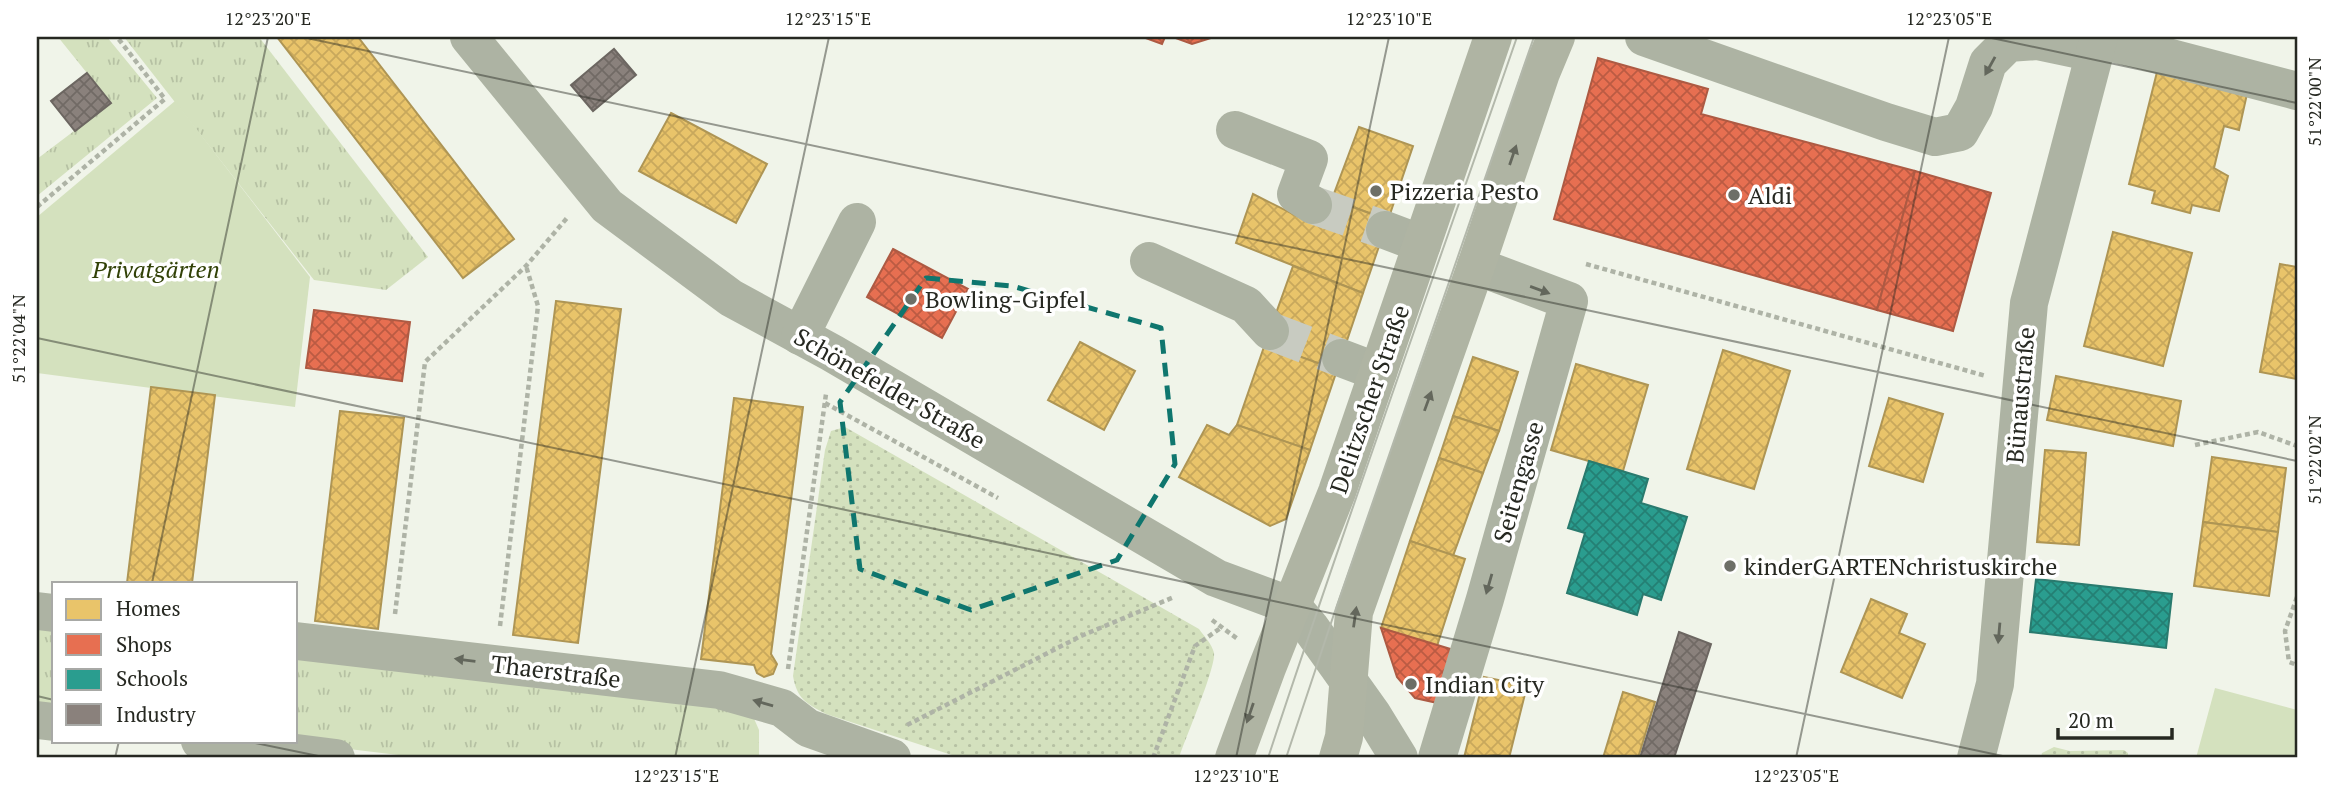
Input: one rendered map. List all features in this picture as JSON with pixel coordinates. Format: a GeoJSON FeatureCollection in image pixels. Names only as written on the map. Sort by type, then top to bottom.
{"type":"FeatureCollection","features":[{"type":"Feature","properties":{"kind":"main road","name":"Delitzscher Straße"},"geometry":{"type":"LineString","coordinates":[[1234,758],[1337,492],[1493,37]]}},
{"type":"Feature","properties":{"kind":"main road"},"geometry":{"type":"LineString","coordinates":[[1338,758],[1344,737],[1354,612],[1541,73],[1556,37]]}},
{"type":"Feature","properties":{"kind":"street","name":"Schönefelder Straße"},"geometry":{"type":"LineString","coordinates":[[469,37],[607,206],[730,298],[816,344],[1216,578],[1292,607],[1310,627],[1372,714],[1399,758]]}},
{"type":"Feature","properties":{"kind":"street"},"geometry":{"type":"LineString","coordinates":[[1644,37],[1935,137],[1960,132],[1974,107],[1988,63],[2008,43],[2097,43],[2297,91]]}},
{"type":"Feature","properties":{"kind":"street","name":"Bünaustraße"},"geometry":{"type":"LineString","coordinates":[[1976,758],[1995,684],[2029,303],[2097,43]]}},
{"type":"Feature","properties":{"kind":"street"},"geometry":{"type":"LineString","coordinates":[[1235,130],[1309,159],[1296,194],[1313,205]]}},
{"type":"Feature","properties":{"kind":"street"},"geometry":{"type":"LineString","coordinates":[[816,344],[858,222]]}},
{"type":"Feature","properties":{"kind":"street"},"geometry":{"type":"LineString","coordinates":[[1385,230],[1422,244]]}},
{"type":"Feature","properties":{"kind":"street"},"geometry":{"type":"LineString","coordinates":[[1149,261],[1246,306],[1270,331]]}},
{"type":"Feature","properties":{"kind":"street","name":"Seitengasse"},"geometry":{"type":"LineString","coordinates":[[1437,758],[1569,301],[1476,266]]}},
{"type":"Feature","properties":{"kind":"street"},"geometry":{"type":"LineString","coordinates":[[1341,358],[1378,372]]}},
{"type":"Feature","properties":{"kind":"street","name":"Thaerstraße"},"geometry":{"type":"LineString","coordinates":[[298,640],[719,690],[795,731],[877,753]]}},
{"type":"Feature","properties":{"kind":"street"},"geometry":{"type":"LineString","coordinates":[[208,742],[336,758]]}},
{"type":"Feature","properties":{"kind":"path"},"geometry":{"type":"LineString","coordinates":[[37,207],[165,99],[117,37]]}},
{"type":"Feature","properties":{"kind":"path"},"geometry":{"type":"LineString","coordinates":[[391,652],[425,362],[526,267],[593,188]]}},
{"type":"Feature","properties":{"kind":"path"},"geometry":{"type":"LineString","coordinates":[[1581,263],[2022,386]]}},
{"type":"Feature","properties":{"kind":"path"},"geometry":{"type":"LineString","coordinates":[[496,663],[538,306],[526,267]]}},
{"type":"Feature","properties":{"kind":"path"},"geometry":{"type":"LineString","coordinates":[[795,731],[816,344]]}},
{"type":"Feature","properties":{"kind":"path"},"geometry":{"type":"LineString","coordinates":[[2195,445],[2258,432],[2297,446]]}},
{"type":"Feature","properties":{"kind":"path"},"geometry":{"type":"LineString","coordinates":[[877,753],[1081,636],[1174,596]]}},
{"type":"Feature","properties":{"kind":"path"},"geometry":{"type":"LineString","coordinates":[[2297,597],[2285,631],[2289,662],[2297,665]]}},
{"type":"Feature","properties":{"kind":"path"},"geometry":{"type":"LineString","coordinates":[[1153,758],[1195,646],[1222,627]]}},
{"type":"Feature","properties":{"kind":"highlighted area"},"geometry":{"type":"Polygon","coordinates":[[[926,278],[1012,286],[1161,328],[1175,464],[1117,560],[971,610],[860,569],[840,402],[926,278]]]}},
{"type":"Feature","properties":{"kind":"green space"},"geometry":{"type":"Polygon","coordinates":[[[58,37],[107,37],[157,98],[37,196],[37,159],[111,103],[58,37]]]}},
{"type":"Feature","properties":{"kind":"green space"},"geometry":{"type":"Polygon","coordinates":[[[124,37],[259,37],[428,257],[386,290],[314,280],[124,37]]]}},
{"type":"Feature","properties":{"kind":"green space","name":"Privatgärten"},"geometry":{"type":"Polygon","coordinates":[[[175,101],[310,277],[295,407],[37,373],[37,217],[175,101]]]}},
{"type":"Feature","properties":{"kind":"green space"},"geometry":{"type":"Polygon","coordinates":[[[845,427],[1199,629],[1210,643],[1214,653],[1213,661],[1179,758],[961,758],[826,714],[804,700],[797,690],[793,676],[825,450],[831,431],[845,427]]]}},
{"type":"Feature","properties":{"kind":"green space"},"geometry":{"type":"Polygon","coordinates":[[[37,623],[52,625],[52,712],[37,710],[37,623]]]}},
{"type":"Feature","properties":{"kind":"green space"},"geometry":{"type":"Polygon","coordinates":[[[298,654],[736,706],[752,714],[759,730],[759,758],[423,758],[291,742],[298,742],[298,654]]]}},
{"type":"Feature","properties":{"kind":"green space"},"geometry":{"type":"Polygon","coordinates":[[[2215,688],[2297,710],[2297,758],[2196,758],[2215,688]]]}},
{"type":"Feature","properties":{"kind":"green space"},"geometry":{"type":"Polygon","coordinates":[[[2054,747],[2070,751],[2124,750],[2128,753],[2128,758],[2041,758],[2042,753],[2054,747]]]}},
{"type":"Feature","properties":{"kind":"building: Homes"},"geometry":{"type":"Polygon","coordinates":[[[277,37],[358,37],[514,239],[463,278],[277,37]]]}},
{"type":"Feature","properties":{"kind":"building: Homes"},"geometry":{"type":"Polygon","coordinates":[[[2158,68],[2247,94],[2239,130],[2224,126],[2214,168],[2228,176],[2219,211],[2192,205],[2190,213],[2152,203],[2155,191],[2129,184],[2158,68]]]}},
{"type":"Feature","properties":{"kind":"building: Homes"},"geometry":{"type":"Polygon","coordinates":[[[671,113],[767,164],[736,223],[639,171],[671,113]]]}},
{"type":"Feature","properties":{"kind":"building: Homes"},"geometry":{"type":"Polygon","coordinates":[[[1359,127],[1413,146],[1388,220],[1332,199],[1359,127]]]}},
{"type":"Feature","properties":{"kind":"building: Homes"},"geometry":{"type":"Polygon","coordinates":[[[1253,194],[1307,221],[1317,194],[1388,220],[1363,293],[1236,243],[1253,194]]]}},
{"type":"Feature","properties":{"kind":"building: Homes"},"geometry":{"type":"Polygon","coordinates":[[[2113,232],[2192,253],[2163,366],[2084,346],[2113,232]]]}},
{"type":"Feature","properties":{"kind":"building: Homes"},"geometry":{"type":"Polygon","coordinates":[[[2280,264],[2297,267],[2297,379],[2260,372],[2280,264]]]}},
{"type":"Feature","properties":{"kind":"building: Homes"},"geometry":{"type":"Polygon","coordinates":[[[1293,266],[1363,293],[1337,370],[1265,344],[1293,266]]]}},
{"type":"Feature","properties":{"kind":"building: Homes"},"geometry":{"type":"Polygon","coordinates":[[[556,301],[621,309],[578,643],[513,635],[556,301]]]}},
{"type":"Feature","properties":{"kind":"building: Homes"},"geometry":{"type":"Polygon","coordinates":[[[1080,342],[1135,371],[1104,430],[1048,400],[1080,342]]]}},
{"type":"Feature","properties":{"kind":"building: Homes"},"geometry":{"type":"Polygon","coordinates":[[[1265,344],[1337,370],[1310,450],[1237,425],[1265,344]]]}},
{"type":"Feature","properties":{"kind":"building: Homes"},"geometry":{"type":"Polygon","coordinates":[[[1723,350],[1790,371],[1754,489],[1687,469],[1723,350]]]}},
{"type":"Feature","properties":{"kind":"building: Homes"},"geometry":{"type":"Polygon","coordinates":[[[1473,357],[1518,372],[1499,431],[1453,416],[1473,357]]]}},
{"type":"Feature","properties":{"kind":"building: Homes"},"geometry":{"type":"Polygon","coordinates":[[[1576,364],[1648,385],[1623,471],[1551,450],[1576,364]]]}},
{"type":"Feature","properties":{"kind":"building: Homes"},"geometry":{"type":"Polygon","coordinates":[[[2056,376],[2181,401],[2173,446],[2047,420],[2056,376]]]}},
{"type":"Feature","properties":{"kind":"building: Homes"},"geometry":{"type":"Polygon","coordinates":[[[151,387],[215,395],[192,582],[127,582],[151,387]]]}},
{"type":"Feature","properties":{"kind":"building: Homes"},"geometry":{"type":"Polygon","coordinates":[[[734,398],[803,407],[771,654],[777,664],[773,674],[764,677],[757,673],[754,665],[701,659],[734,398]]]}},
{"type":"Feature","properties":{"kind":"building: Homes"},"geometry":{"type":"Polygon","coordinates":[[[1889,398],[1943,414],[1923,482],[1869,466],[1889,398]]]}},
{"type":"Feature","properties":{"kind":"building: Homes"},"geometry":{"type":"Polygon","coordinates":[[[340,411],[404,418],[378,629],[315,621],[340,411]]]}},
{"type":"Feature","properties":{"kind":"building: Homes"},"geometry":{"type":"Polygon","coordinates":[[[1453,416],[1499,431],[1483,473],[1439,458],[1453,416]]]}},
{"type":"Feature","properties":{"kind":"building: Homes"},"geometry":{"type":"Polygon","coordinates":[[[1207,425],[1229,435],[1237,425],[1310,450],[1286,519],[1270,526],[1179,477],[1207,425]]]}},
{"type":"Feature","properties":{"kind":"building: Homes"},"geometry":{"type":"Polygon","coordinates":[[[2045,450],[2086,453],[2079,545],[2037,542],[2045,450]]]}},
{"type":"Feature","properties":{"kind":"building: Homes"},"geometry":{"type":"Polygon","coordinates":[[[2212,457],[2286,468],[2278,532],[2203,522],[2212,457]]]}},
{"type":"Feature","properties":{"kind":"building: Homes"},"geometry":{"type":"Polygon","coordinates":[[[1439,458],[1483,473],[1453,556],[1410,541],[1439,458]]]}},
{"type":"Feature","properties":{"kind":"building: Homes"},"geometry":{"type":"Polygon","coordinates":[[[2203,522],[2278,532],[2269,596],[2194,586],[2203,522]]]}},
{"type":"Feature","properties":{"kind":"building: Homes"},"geometry":{"type":"Polygon","coordinates":[[[1410,541],[1465,559],[1437,646],[1381,628],[1410,541]]]}},
{"type":"Feature","properties":{"kind":"building: Homes"},"geometry":{"type":"Polygon","coordinates":[[[1871,599],[1907,614],[1899,633],[1925,644],[1902,698],[1841,672],[1871,599]]]}},
{"type":"Feature","properties":{"kind":"building: Homes"},"geometry":{"type":"Polygon","coordinates":[[[1484,677],[1527,686],[1509,758],[1498,755],[1464,758],[1484,677]]]}},
{"type":"Feature","properties":{"kind":"building: Homes"},"geometry":{"type":"Polygon","coordinates":[[[1623,692],[1655,702],[1638,758],[1603,758],[1623,692]]]}},
{"type":"Feature","properties":{"kind":"building: Homes"},"geometry":{"type":"Polygon","coordinates":[[[1498,755],[1503,758],[1464,758],[1498,755]]]}},
{"type":"Feature","properties":{"kind":"building: Shops"},"geometry":{"type":"Polygon","coordinates":[[[1143,37],[1165,37],[1162,44],[1143,37]]]}},
{"type":"Feature","properties":{"kind":"building: Shops"},"geometry":{"type":"Polygon","coordinates":[[[1173,37],[1214,37],[1192,44],[1173,37]]]}},
{"type":"Feature","properties":{"kind":"building: Shops","name":"Aldi"},"geometry":{"type":"Polygon","coordinates":[[[1598,58],[1708,89],[1701,114],[1915,171],[1877,310],[1554,219],[1598,58]]]}},
{"type":"Feature","properties":{"kind":"building: Shops"},"geometry":{"type":"Polygon","coordinates":[[[1915,171],[1991,193],[1953,331],[1877,310],[1915,171]]]}},
{"type":"Feature","properties":{"kind":"building: Shops"},"geometry":{"type":"Polygon","coordinates":[[[893,249],[968,289],[942,338],[867,297],[893,249]]]}},
{"type":"Feature","properties":{"kind":"building: Shops"},"geometry":{"type":"Polygon","coordinates":[[[314,310],[410,322],[402,381],[306,368],[314,310]]]}},
{"type":"Feature","properties":{"kind":"building: Shops"},"geometry":{"type":"Polygon","coordinates":[[[1381,628],[1457,651],[1442,704],[1415,698],[1397,677],[1381,628]]]}},
{"type":"Feature","properties":{"kind":"building: Schools"},"geometry":{"type":"Polygon","coordinates":[[[1589,461],[1648,479],[1641,503],[1687,517],[1661,600],[1643,594],[1637,615],[1567,593],[1585,533],[1568,528],[1589,461]]]}},
{"type":"Feature","properties":{"kind":"building: Schools"},"geometry":{"type":"Polygon","coordinates":[[[2036,579],[2172,594],[2166,648],[2030,632],[2036,579]]]}},
{"type":"Feature","properties":{"kind":"building: Industry"},"geometry":{"type":"Polygon","coordinates":[[[614,49],[636,75],[593,111],[571,85],[614,49]]]}},
{"type":"Feature","properties":{"kind":"building: Industry"},"geometry":{"type":"Polygon","coordinates":[[[87,73],[111,103],[75,131],[51,101],[87,73]]]}},
{"type":"Feature","properties":{"kind":"building: Industry"},"geometry":{"type":"Polygon","coordinates":[[[1679,632],[1711,644],[1674,758],[1640,758],[1679,632]]]}},
{"type":"Feature","properties":{"kind":"tunnel"},"geometry":{"type":"LineString","coordinates":[[1313,205],[1385,230]]}},
{"type":"Feature","properties":{"kind":"tunnel"},"geometry":{"type":"LineString","coordinates":[[1270,331],[1341,358]]}},
{"type":"Feature","properties":{"kind":"tram line"},"geometry":{"type":"LineString","coordinates":[[1268,758],[1517,37]]}},
{"type":"Feature","properties":{"kind":"tram line"},"geometry":{"type":"LineString","coordinates":[[1286,758],[1534,37]]}},
{"type":"Feature","properties":{"kind":"place","name":"Pizzeria Pesto"},"geometry":{"type":"Point","coordinates":[1376,191]}},
{"type":"Feature","properties":{"kind":"place","name":"Aldi"},"geometry":{"type":"Point","coordinates":[1734,195]}},
{"type":"Feature","properties":{"kind":"place","name":"Bowling-Gipfel"},"geometry":{"type":"Point","coordinates":[911,299]}},
{"type":"Feature","properties":{"kind":"place","name":"kinderGARTENchristuskirche"},"geometry":{"type":"Point","coordinates":[1730,566]}},
{"type":"Feature","properties":{"kind":"place","name":"Indian City"},"geometry":{"type":"Point","coordinates":[1411,684]}}]}
